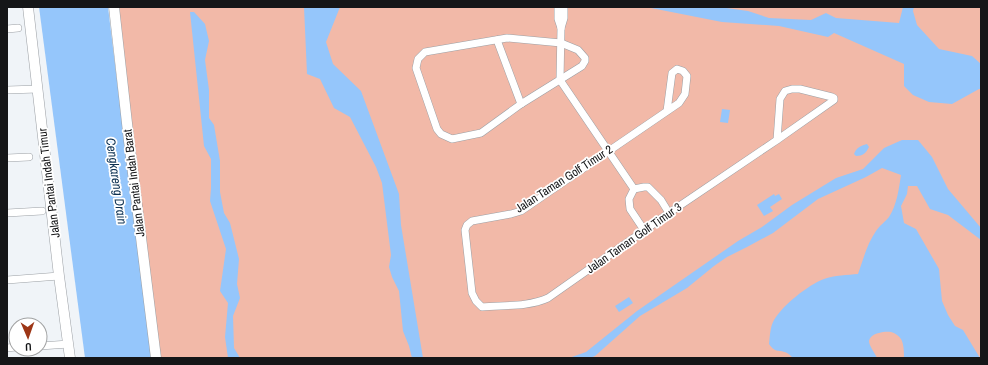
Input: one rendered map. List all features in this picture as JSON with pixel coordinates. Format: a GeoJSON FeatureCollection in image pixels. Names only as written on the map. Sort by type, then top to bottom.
{"type":"FeatureCollection","features":[{"type":"Feature","properties":{"kind":"street","name":"Jalan Pantai Indah Timur"},"geometry":{"type":"LineString","coordinates":[[28,7],[70,358]]}},
{"type":"Feature","properties":{"kind":"street","name":"Jalan Pantai Indah Barat"},"geometry":{"type":"LineString","coordinates":[[114,7],[156,358]]}},
{"type":"Feature","properties":{"kind":"street"},"geometry":{"type":"LineString","coordinates":[[558,7],[558,19],[561,28]]}},
{"type":"Feature","properties":{"kind":"street"},"geometry":{"type":"LineString","coordinates":[[564,7],[564,18],[561,28],[560,80],[634,189]]}},
{"type":"Feature","properties":{"kind":"street"},"geometry":{"type":"LineString","coordinates":[[7,29],[18,28]]}},
{"type":"Feature","properties":{"kind":"street"},"geometry":{"type":"LineString","coordinates":[[507,38],[561,43],[578,50],[585,58],[585,61],[582,66],[521,104],[481,133],[452,139],[441,134],[437,129],[416,68],[418,59],[424,52],[497,40],[507,38]]}},
{"type":"Feature","properties":{"kind":"street"},"geometry":{"type":"LineString","coordinates":[[497,40],[521,104]]}},
{"type":"Feature","properties":{"kind":"street","name":"Jalan Taman Golf Timur 2"},"geometry":{"type":"LineString","coordinates":[[482,307],[476,301],[472,293],[465,230],[467,225],[472,221],[521,211],[679,103],[686,94],[687,76],[683,71],[677,69],[672,73],[667,111]]}},
{"type":"Feature","properties":{"kind":"street"},"geometry":{"type":"LineString","coordinates":[[7,90],[38,89]]}},
{"type":"Feature","properties":{"kind":"street","name":"Jalan Taman Golf Timur 3"},"geometry":{"type":"LineString","coordinates":[[482,307],[530,304],[548,298],[644,230],[777,140],[834,100],[834,98],[800,89],[785,91],[780,99],[777,140]]}},
{"type":"Feature","properties":{"kind":"street"},"geometry":{"type":"LineString","coordinates":[[7,158],[29,157]]}},
{"type":"Feature","properties":{"kind":"street"},"geometry":{"type":"LineString","coordinates":[[644,230],[630,208],[628,199],[634,189],[648,187],[661,200],[669,213]]}},
{"type":"Feature","properties":{"kind":"street"},"geometry":{"type":"LineString","coordinates":[[7,213],[42,210]]}},
{"type":"Feature","properties":{"kind":"street"},"geometry":{"type":"LineString","coordinates":[[7,280],[59,276]]}},
{"type":"Feature","properties":{"kind":"street"},"geometry":{"type":"LineString","coordinates":[[48,345],[68,344]]}},
{"type":"Feature","properties":{"kind":"shaded area"},"geometry":{"type":"Polygon","coordinates":[[[119,7],[981,7],[981,358],[161,358],[119,32],[119,7]]]}},
{"type":"Feature","properties":{"kind":"water","name":"Cengkareng Drain"},"geometry":{"type":"Polygon","coordinates":[[[39,7],[108,7],[151,358],[85,358],[39,7]]]}},
{"type":"Feature","properties":{"kind":"water"},"geometry":{"type":"Polygon","coordinates":[[[304,7],[340,7],[326,42],[333,64],[361,91],[399,194],[401,225],[423,358],[412,358],[403,331],[399,291],[389,267],[391,255],[382,183],[376,167],[350,117],[334,108],[320,79],[307,74],[304,7]]]}},
{"type":"Feature","properties":{"kind":"water"},"geometry":{"type":"Polygon","coordinates":[[[646,7],[719,7],[748,11],[769,18],[811,20],[826,13],[836,18],[899,23],[903,7],[914,7],[913,11],[917,25],[939,49],[972,56],[981,64],[981,89],[952,104],[929,102],[913,95],[904,86],[904,64],[834,33],[828,37],[779,26],[722,22],[646,7]]]}},
{"type":"Feature","properties":{"kind":"water"},"geometry":{"type":"Polygon","coordinates":[[[190,12],[194,12],[205,24],[209,41],[205,60],[209,90],[209,118],[214,125],[220,161],[220,192],[224,213],[230,223],[239,259],[237,284],[240,298],[233,316],[234,348],[240,358],[228,358],[225,337],[228,303],[220,291],[226,249],[210,201],[211,159],[204,146],[190,12]]]}},
{"type":"Feature","properties":{"kind":"water"},"geometry":{"type":"Polygon","coordinates":[[[722,109],[730,110],[728,123],[720,122],[722,109]]]}},
{"type":"Feature","properties":{"kind":"water"},"geometry":{"type":"Polygon","coordinates":[[[902,140],[918,140],[932,157],[948,189],[981,228],[981,240],[948,215],[930,209],[917,186],[908,186],[907,194],[901,206],[904,223],[916,229],[939,269],[942,301],[948,315],[955,326],[963,330],[980,358],[904,358],[901,339],[891,332],[878,333],[870,338],[870,345],[877,358],[793,358],[787,353],[774,349],[769,344],[774,320],[783,308],[796,296],[824,279],[858,274],[870,241],[892,212],[897,196],[901,175],[882,168],[818,199],[773,233],[727,257],[687,288],[640,316],[595,356],[590,358],[569,358],[586,352],[637,311],[738,241],[762,227],[792,205],[836,178],[863,169],[884,148],[902,140]]]}},
{"type":"Feature","properties":{"kind":"water"},"geometry":{"type":"Polygon","coordinates":[[[867,144],[869,147],[864,154],[856,156],[854,154],[856,150],[867,144]]]}},
{"type":"Feature","properties":{"kind":"water"},"geometry":{"type":"Polygon","coordinates":[[[774,194],[775,196],[779,194],[782,199],[770,207],[773,211],[764,216],[757,205],[774,194]]]}},
{"type":"Feature","properties":{"kind":"water"},"geometry":{"type":"Polygon","coordinates":[[[629,297],[633,303],[619,312],[615,306],[629,297]]]}}]}
